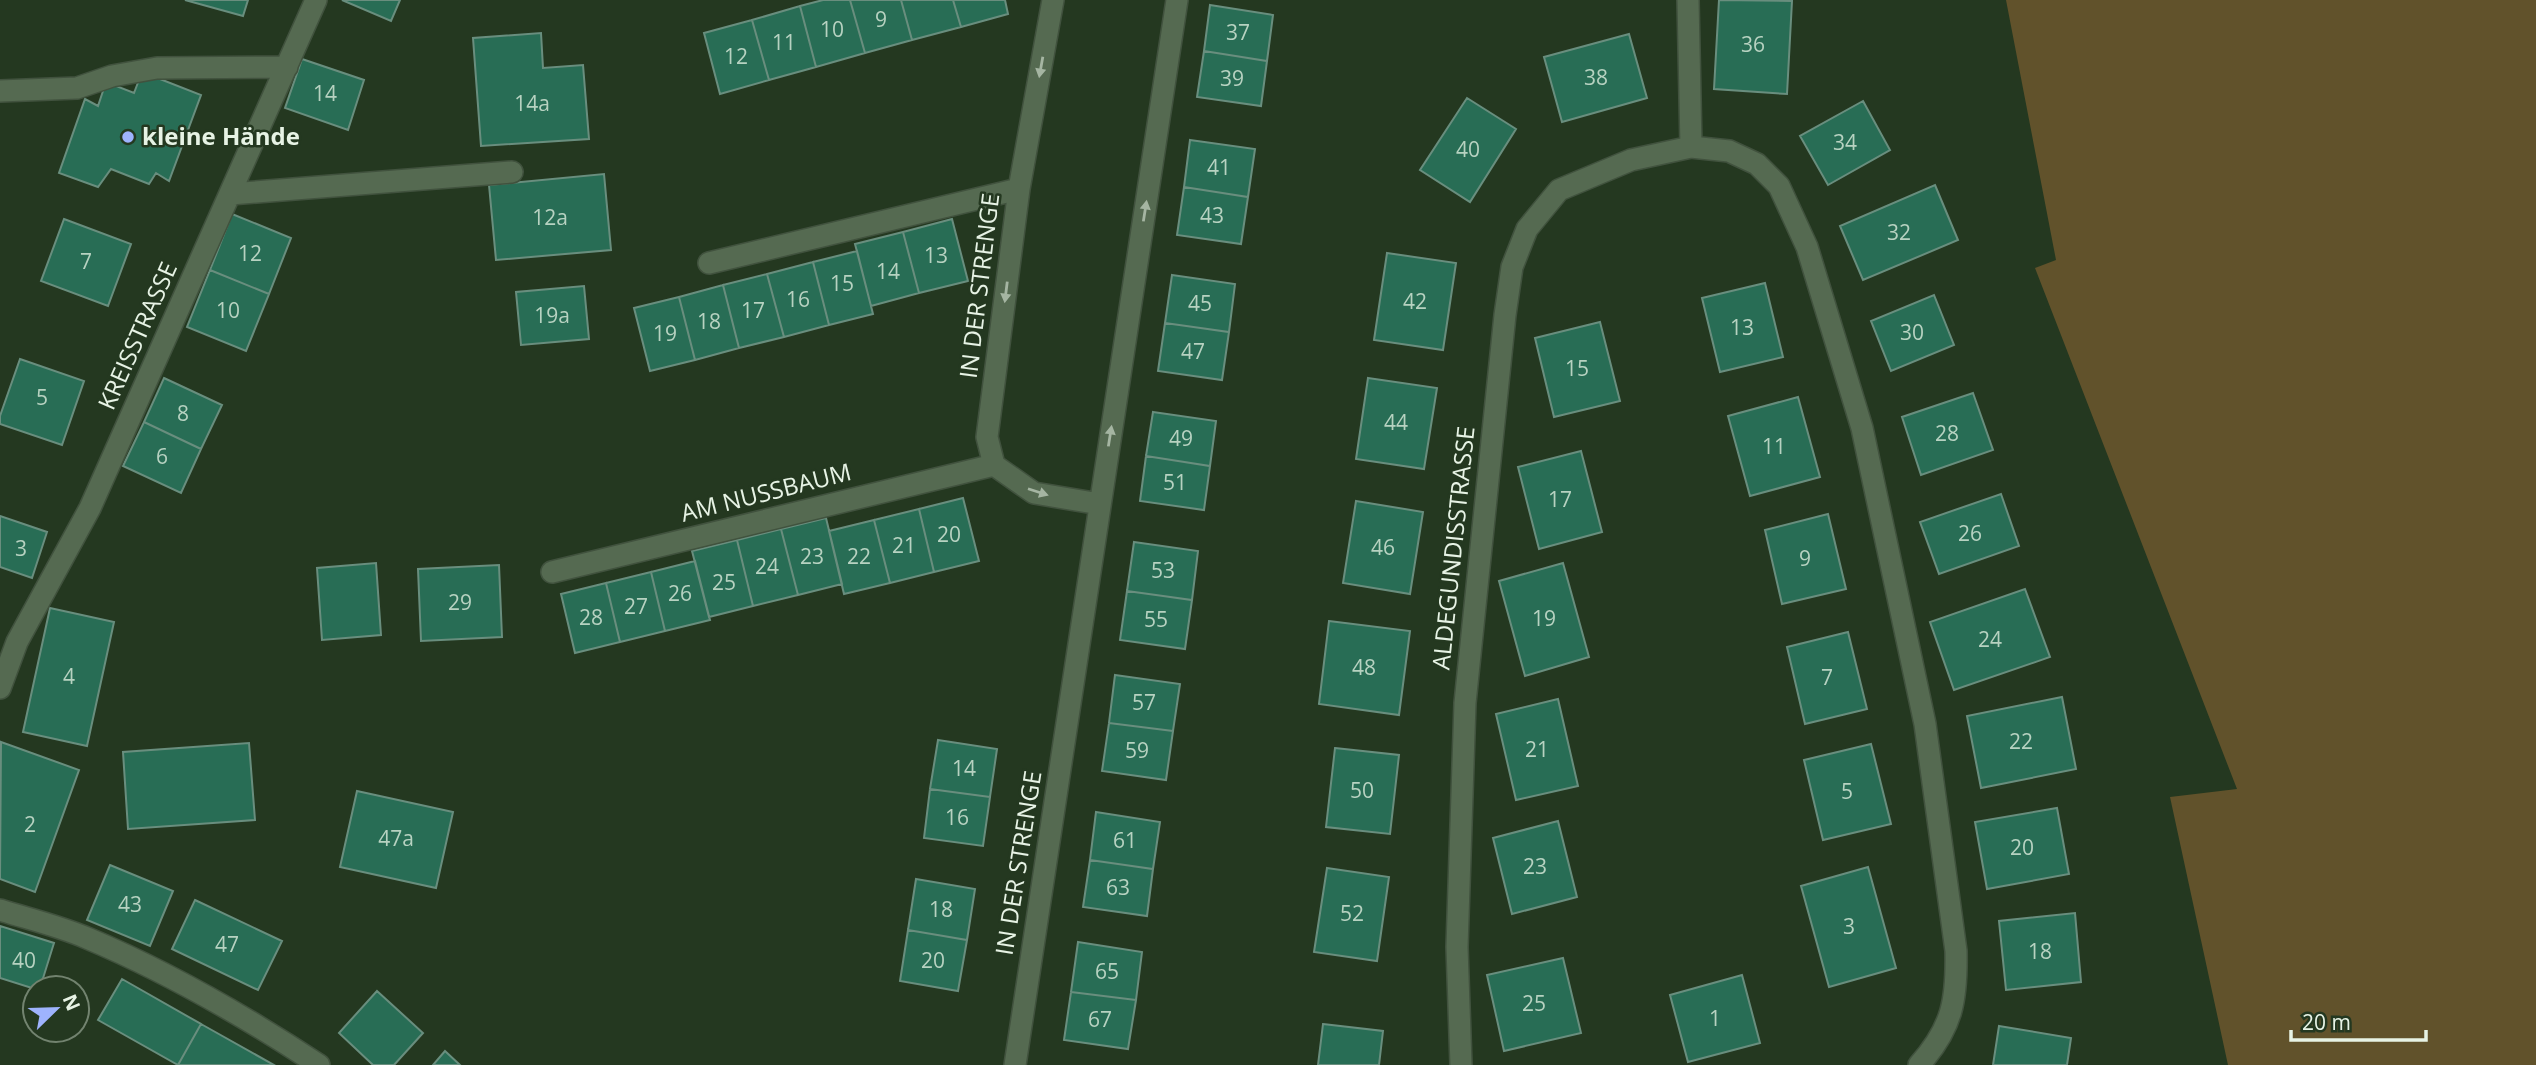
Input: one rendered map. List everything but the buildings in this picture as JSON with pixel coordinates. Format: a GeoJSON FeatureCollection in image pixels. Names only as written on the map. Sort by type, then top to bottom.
{"type":"FeatureCollection","features":[{"type":"Feature","properties":{"kind":"street","name":"KREISSTRASSE"},"geometry":{"type":"LineString","coordinates":[[0,688],[17,642],[90,508],[316,0]]}},
{"type":"Feature","properties":{"kind":"street","name":"IN DER STRENGE"},"geometry":{"type":"LineString","coordinates":[[994,465],[987,437],[1019,189],[1053,0]]}},
{"type":"Feature","properties":{"kind":"street","name":"IN DER STRENGE"},"geometry":{"type":"LineString","coordinates":[[1015,1065],[1177,0]]}},
{"type":"Feature","properties":{"kind":"street"},"geometry":{"type":"LineString","coordinates":[[1688,0],[1691,148]]}},
{"type":"Feature","properties":{"kind":"street"},"geometry":{"type":"LineString","coordinates":[[0,91],[77,88],[112,76],[158,68],[286,67]]}},
{"type":"Feature","properties":{"kind":"street","name":"ALDEGUNDISSTRASSE"},"geometry":{"type":"LineString","coordinates":[[1461,1065],[1457,947],[1465,703],[1503,328],[1512,267],[1527,229],[1559,190],[1631,160],[1691,148],[1729,151],[1757,164],[1779,186],[1807,247],[1862,428],[1925,724],[1956,951],[1957,988],[1949,1020],[1931,1052],[1919,1065]]}},
{"type":"Feature","properties":{"kind":"street"},"geometry":{"type":"LineString","coordinates":[[230,194],[512,172]]}},
{"type":"Feature","properties":{"kind":"street"},"geometry":{"type":"LineString","coordinates":[[709,264],[1019,189]]}},
{"type":"Feature","properties":{"kind":"street"},"geometry":{"type":"LineString","coordinates":[[994,465],[1034,493],[1100,504]]}},
{"type":"Feature","properties":{"kind":"street","name":"AM NUSSBAUM"},"geometry":{"type":"LineString","coordinates":[[552,572],[994,465]]}},
{"type":"Feature","properties":{"kind":"street"},"geometry":{"type":"LineString","coordinates":[[0,910],[86,937],[176,980],[319,1065]]}},
{"type":"Feature","properties":{"kind":"shaded area"},"geometry":{"type":"Polygon","coordinates":[[[2006,0],[2536,0],[2536,1065],[2228,1065],[2170,797],[2237,789],[2035,268],[2056,260],[2006,0]]]}},
{"type":"Feature","properties":{"kind":"place","name":"kleine Hände"},"geometry":{"type":"Point","coordinates":[128,137]}}]}
